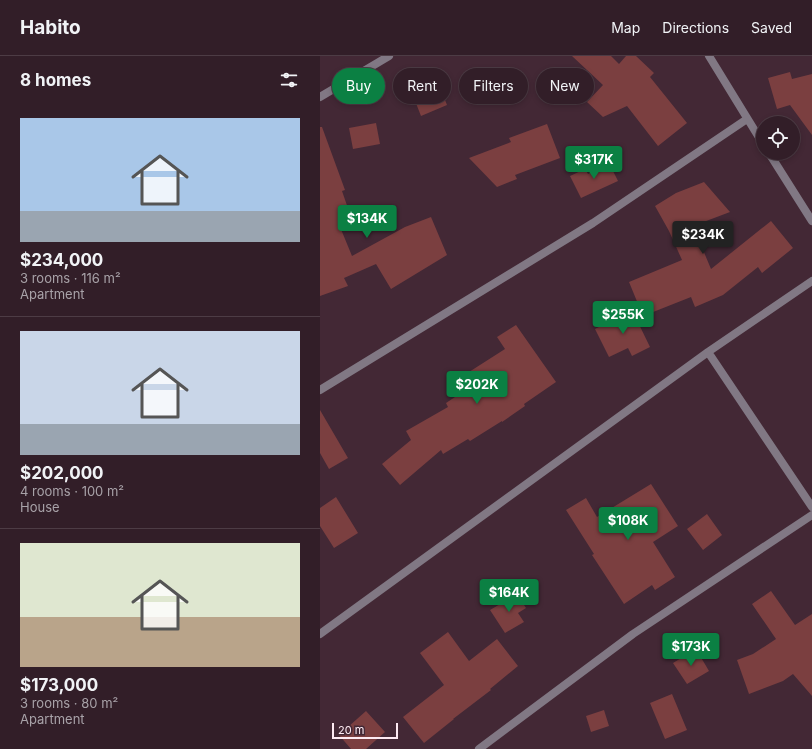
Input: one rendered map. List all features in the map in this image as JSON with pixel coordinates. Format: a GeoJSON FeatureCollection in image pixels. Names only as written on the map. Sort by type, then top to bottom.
{"type":"FeatureCollection","features":[{"type":"Feature","properties":{"kind":"street"},"geometry":{"type":"LineString","coordinates":[[320,97],[389,56]]}},
{"type":"Feature","properties":{"kind":"street"},"geometry":{"type":"LineString","coordinates":[[709,56],[756,133]]}},
{"type":"Feature","properties":{"kind":"street"},"geometry":{"type":"LineString","coordinates":[[320,390],[593,223],[747,119]]}},
{"type":"Feature","properties":{"kind":"street"},"geometry":{"type":"LineString","coordinates":[[773,160],[812,221]]}},
{"type":"Feature","properties":{"kind":"street"},"geometry":{"type":"LineString","coordinates":[[320,634],[708,352],[812,281]]}},
{"type":"Feature","properties":{"kind":"street"},"geometry":{"type":"LineString","coordinates":[[708,352],[812,507]]}},
{"type":"Feature","properties":{"kind":"street"},"geometry":{"type":"LineString","coordinates":[[479,749],[633,634],[812,515]]}},
{"type":"Feature","properties":{"kind":"building"},"geometry":{"type":"Polygon","coordinates":[[[572,56],[611,56],[619,64],[626,56],[636,56],[654,73],[650,77],[687,123],[658,146],[627,106],[603,117],[589,104],[594,104],[594,95],[603,85],[594,77],[594,68],[585,68],[572,56]]]}},
{"type":"Feature","properties":{"kind":"building"},"geometry":{"type":"Polygon","coordinates":[[[790,72],[792,79],[812,74],[812,135],[800,119],[800,116],[798,116],[790,105],[777,109],[768,78],[790,72]]]}},
{"type":"Feature","properties":{"kind":"building"},"geometry":{"type":"Polygon","coordinates":[[[416,104],[447,104],[447,105],[421,116],[416,104]]]}},
{"type":"Feature","properties":{"kind":"building"},"geometry":{"type":"Polygon","coordinates":[[[376,123],[380,144],[353,149],[349,128],[376,123]]]}},
{"type":"Feature","properties":{"kind":"building"},"geometry":{"type":"Polygon","coordinates":[[[547,124],[560,158],[515,175],[517,179],[497,187],[469,158],[511,142],[509,138],[547,124]]]}},
{"type":"Feature","properties":{"kind":"building"},"geometry":{"type":"Polygon","coordinates":[[[320,127],[322,127],[345,190],[342,191],[351,217],[338,222],[352,256],[405,227],[431,217],[447,255],[391,289],[376,264],[344,278],[348,286],[320,296],[320,127]]]}},
{"type":"Feature","properties":{"kind":"building"},"geometry":{"type":"Polygon","coordinates":[[[609,163],[618,181],[581,198],[570,176],[585,169],[588,174],[609,163]]]}},
{"type":"Feature","properties":{"kind":"building"},"geometry":{"type":"Polygon","coordinates":[[[704,182],[730,212],[693,226],[711,269],[771,221],[793,248],[762,273],[758,267],[723,295],[695,307],[691,297],[643,316],[629,282],[682,260],[669,231],[655,206],[676,193],[704,182]]]}},
{"type":"Feature","properties":{"kind":"building"},"geometry":{"type":"Polygon","coordinates":[[[632,310],[650,347],[632,356],[628,348],[609,357],[595,329],[632,310]]]}},
{"type":"Feature","properties":{"kind":"building"},"geometry":{"type":"Polygon","coordinates":[[[516,325],[556,382],[524,404],[525,406],[502,422],[470,441],[468,439],[443,454],[441,450],[400,485],[382,464],[411,440],[406,431],[448,407],[446,403],[476,383],[469,372],[505,349],[497,337],[516,325]]]}},
{"type":"Feature","properties":{"kind":"building"},"geometry":{"type":"Polygon","coordinates":[[[320,410],[348,458],[329,469],[320,453],[320,410]]]}},
{"type":"Feature","properties":{"kind":"building"},"geometry":{"type":"Polygon","coordinates":[[[651,484],[678,526],[653,542],[675,577],[655,590],[652,585],[624,604],[592,555],[594,554],[566,510],[586,498],[597,517],[651,484]]]}},
{"type":"Feature","properties":{"kind":"building"},"geometry":{"type":"Polygon","coordinates":[[[336,497],[358,533],[334,548],[320,526],[320,508],[336,497]]]}},
{"type":"Feature","properties":{"kind":"building"},"geometry":{"type":"Polygon","coordinates":[[[707,514],[722,535],[703,550],[687,529],[707,514]]]}},
{"type":"Feature","properties":{"kind":"building"},"geometry":{"type":"Polygon","coordinates":[[[771,591],[795,625],[812,614],[812,696],[793,674],[783,681],[749,694],[737,660],[753,654],[776,639],[752,604],[771,591]]]}},
{"type":"Feature","properties":{"kind":"building"},"geometry":{"type":"Polygon","coordinates":[[[517,594],[526,608],[518,613],[524,622],[505,633],[490,610],[517,594]]]}},
{"type":"Feature","properties":{"kind":"building"},"geometry":{"type":"Polygon","coordinates":[[[448,632],[469,661],[497,639],[518,666],[490,689],[491,690],[424,743],[403,717],[444,685],[420,653],[448,632]]]}},
{"type":"Feature","properties":{"kind":"building"},"geometry":{"type":"Polygon","coordinates":[[[696,649],[709,671],[687,684],[673,663],[696,649]]]}},
{"type":"Feature","properties":{"kind":"building"},"geometry":{"type":"Polygon","coordinates":[[[672,694],[687,730],[665,739],[650,703],[672,694]]]}},
{"type":"Feature","properties":{"kind":"building"},"geometry":{"type":"Polygon","coordinates":[[[604,710],[609,726],[591,732],[586,716],[604,710]]]}},
{"type":"Feature","properties":{"kind":"building"},"geometry":{"type":"Polygon","coordinates":[[[366,711],[385,732],[366,749],[351,749],[339,735],[366,711]]]}}]}
